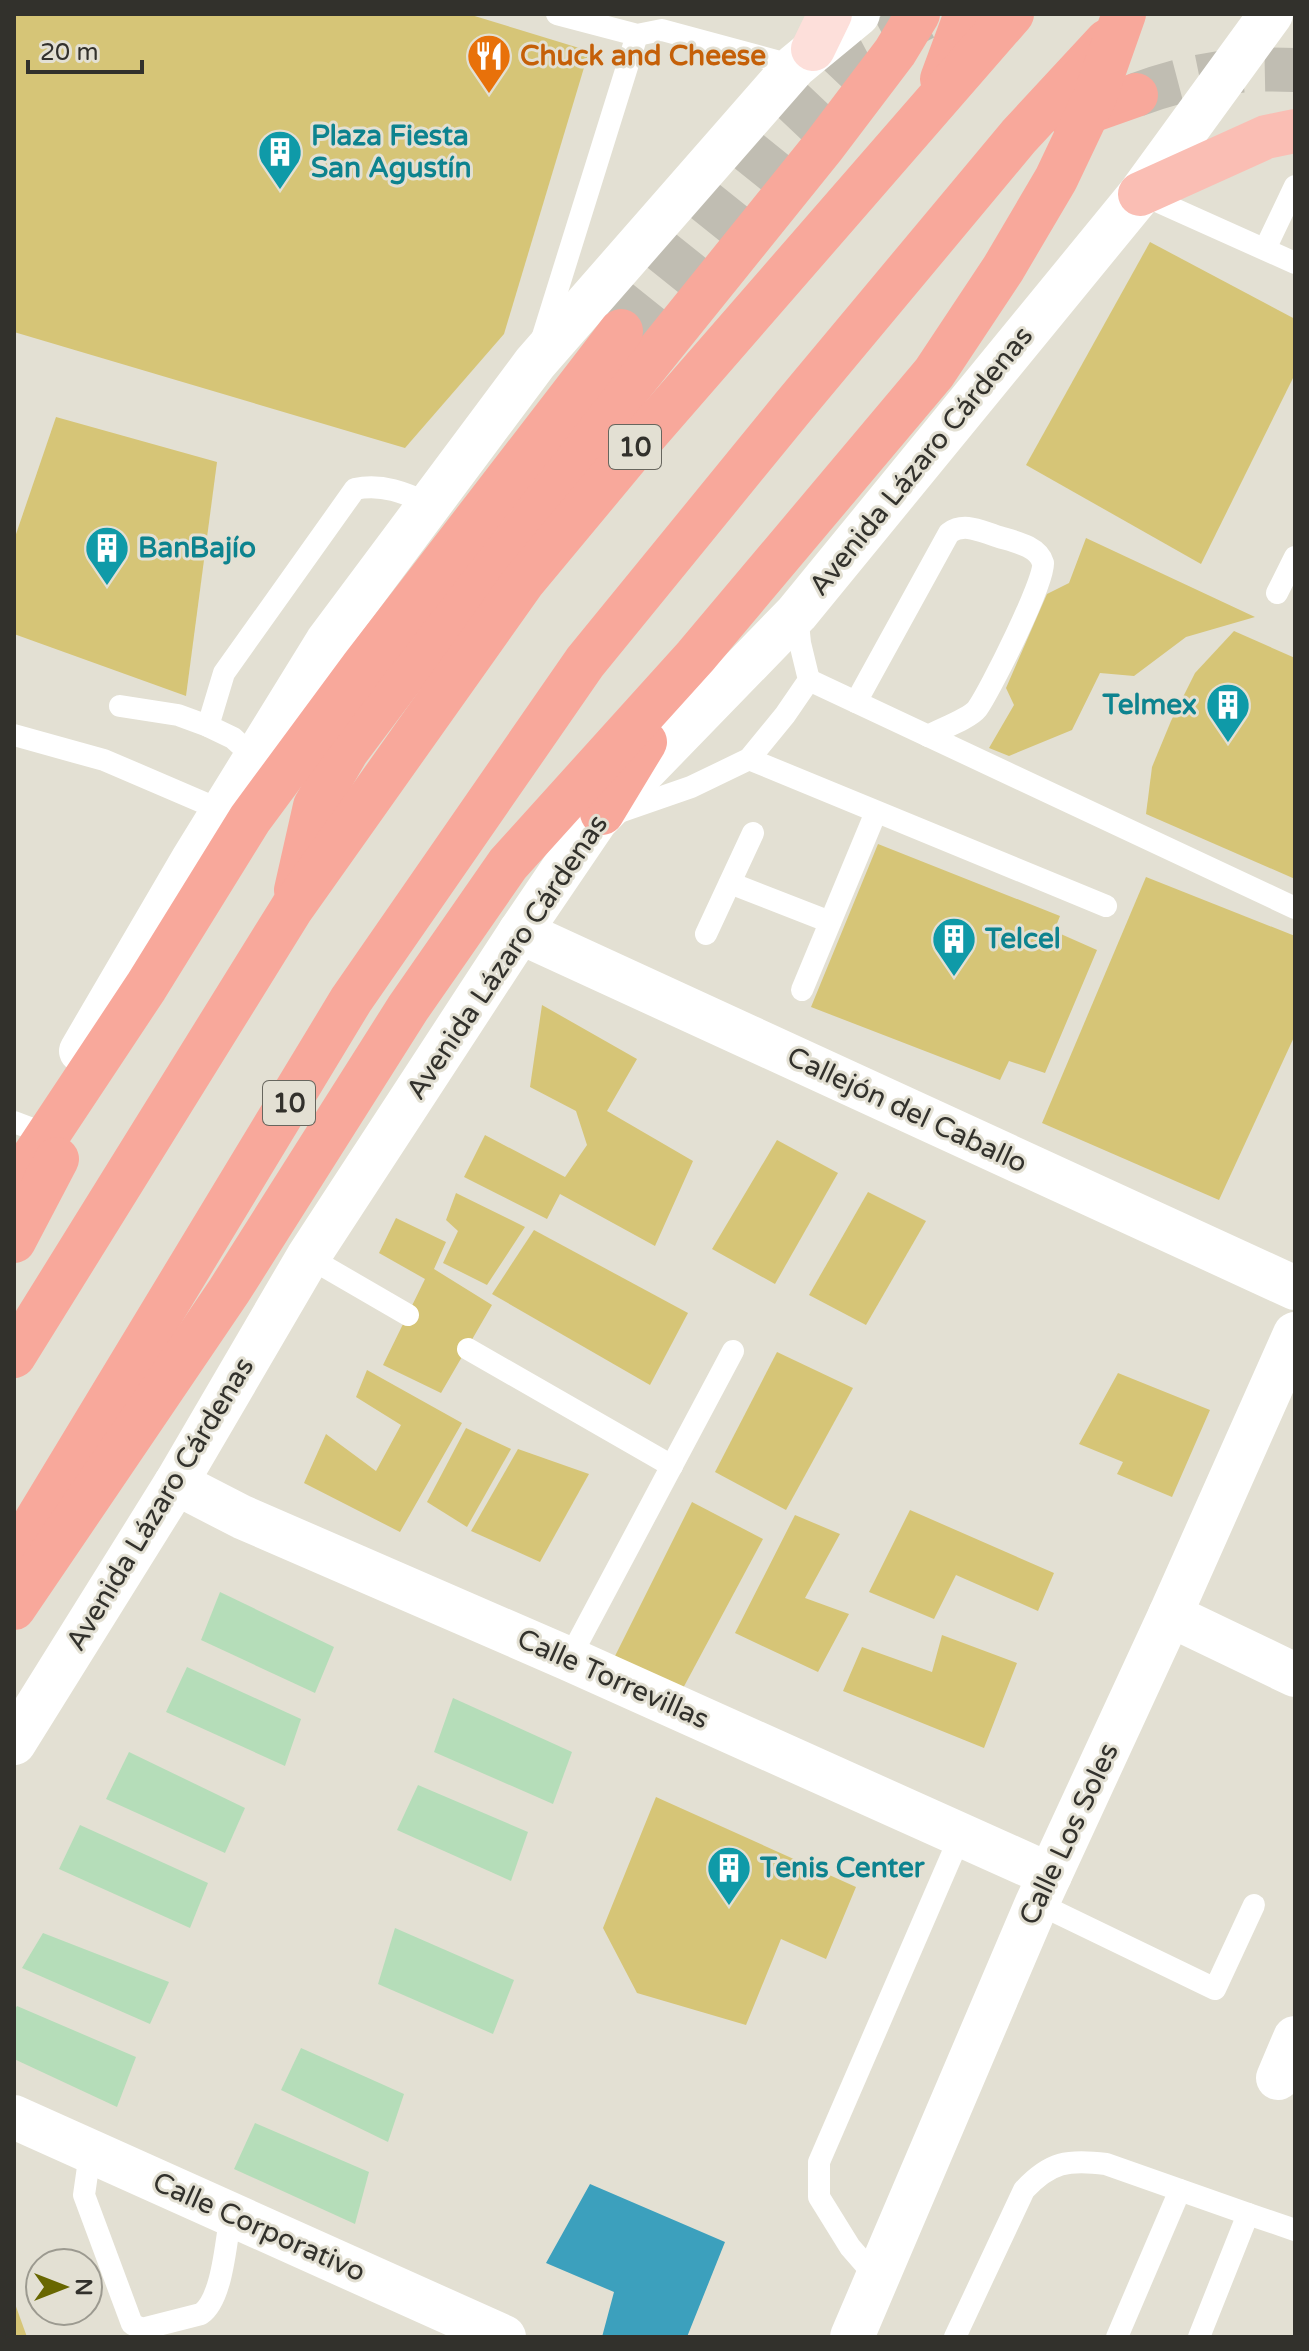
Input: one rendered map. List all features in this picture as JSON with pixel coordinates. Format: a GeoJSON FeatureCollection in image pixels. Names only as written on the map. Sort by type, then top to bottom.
{"type":"FeatureCollection","features":[{"type":"Feature","properties":{"kind":"highway"},"geometry":{"type":"LineString","coordinates":[[292,908],[315,806],[347,751],[487,564],[823,147],[895,52],[918,14]]}},
{"type":"Feature","properties":{"kind":"highway"},"geometry":{"type":"LineString","coordinates":[[931,107],[966,14]]}},
{"type":"Feature","properties":{"kind":"highway","name":"10"},"geometry":{"type":"LineString","coordinates":[[14,1356],[292,908],[523,582],[636,446],[1012,14]]}},
{"type":"Feature","properties":{"kind":"highway"},"geometry":{"type":"LineString","coordinates":[[14,1608],[229,1291],[408,1008],[508,864],[695,657],[934,373],[1003,269],[1056,179],[1094,99],[1124,14]]}},
{"type":"Feature","properties":{"kind":"highway","name":"10"},"geometry":{"type":"LineString","coordinates":[[14,1557],[351,1000],[585,662],[1019,136],[1133,14]]}},
{"type":"Feature","properties":{"kind":"highway"},"geometry":{"type":"LineString","coordinates":[[1019,136],[1136,95]]}},
{"type":"Feature","properties":{"kind":"highway"},"geometry":{"type":"LineString","coordinates":[[14,1186],[146,987],[250,819],[363,666],[621,331]]}},
{"type":"Feature","properties":{"kind":"highway"},"geometry":{"type":"LineString","coordinates":[[599,816],[695,657]]}},
{"type":"Feature","properties":{"kind":"highway"},"geometry":{"type":"LineString","coordinates":[[14,1241],[146,987]]}},
{"type":"Feature","properties":{"kind":"main road"},"geometry":{"type":"LineString","coordinates":[[1140,194],[1266,137],[1295,131]]}},
{"type":"Feature","properties":{"kind":"street"},"geometry":{"type":"LineString","coordinates":[[21,1140],[327,642],[535,363],[813,43],[849,23],[858,14]]}},
{"type":"Feature","properties":{"kind":"street","name":"Avenida Lázaro Cárdenas"},"geometry":{"type":"LineString","coordinates":[[14,1743],[176,1483],[308,1257],[599,816],[797,613],[1140,194],[1271,14]]}},
{"type":"Feature","properties":{"kind":"street","name":"Callejón del Caballo"},"geometry":{"type":"LineString","coordinates":[[520,932],[1295,1288]]}},
{"type":"Feature","properties":{"kind":"street","name":"Calle Los Soles"},"geometry":{"type":"LineString","coordinates":[[852,2337],[1043,1889],[1295,1334]]}},
{"type":"Feature","properties":{"kind":"street","name":"Calle Torrevillas"},"geometry":{"type":"LineString","coordinates":[[176,1483],[242,1517],[961,1834],[1043,1889]]}},
{"type":"Feature","properties":{"kind":"street"},"geometry":{"type":"LineString","coordinates":[[1170,1615],[1295,1675]]}},
{"type":"Feature","properties":{"kind":"street"},"geometry":{"type":"LineString","coordinates":[[1278,2078],[1295,2038]]}},
{"type":"Feature","properties":{"kind":"street","name":"Calle Corporativo"},"geometry":{"type":"LineString","coordinates":[[14,2117],[504,2337]]}},
{"type":"Feature","properties":{"kind":"lane"},"geometry":{"type":"LineString","coordinates":[[557,14],[637,35],[664,22],[813,43]]}},
{"type":"Feature","properties":{"kind":"lane"},"geometry":{"type":"LineString","coordinates":[[535,363],[637,35]]}},
{"type":"Feature","properties":{"kind":"lane"},"geometry":{"type":"LineString","coordinates":[[1265,249],[1295,186]]}},
{"type":"Feature","properties":{"kind":"lane"},"geometry":{"type":"LineString","coordinates":[[1140,194],[1295,263]]}},
{"type":"Feature","properties":{"kind":"lane"},"geometry":{"type":"LineString","coordinates":[[208,726],[224,673],[355,489],[370,485],[399,490],[430,504]]}},
{"type":"Feature","properties":{"kind":"lane"},"geometry":{"type":"LineString","coordinates":[[856,702],[949,533],[956,528],[974,529],[1030,548],[1044,564],[1044,572],[1015,636],[975,711],[928,736]]}},
{"type":"Feature","properties":{"kind":"lane"},"geometry":{"type":"LineString","coordinates":[[1277,593],[1295,557]]}},
{"type":"Feature","properties":{"kind":"lane"},"geometry":{"type":"LineString","coordinates":[[599,816],[691,787],[749,759],[809,680],[797,613]]}},
{"type":"Feature","properties":{"kind":"lane"},"geometry":{"type":"LineString","coordinates":[[809,680],[1295,908]]}},
{"type":"Feature","properties":{"kind":"lane"},"geometry":{"type":"LineString","coordinates":[[120,706],[178,715],[208,726],[233,738],[255,758]]}},
{"type":"Feature","properties":{"kind":"lane"},"geometry":{"type":"LineString","coordinates":[[14,735],[104,760],[223,811]]}},
{"type":"Feature","properties":{"kind":"lane"},"geometry":{"type":"LineString","coordinates":[[749,759],[1106,906]]}},
{"type":"Feature","properties":{"kind":"lane"},"geometry":{"type":"LineString","coordinates":[[802,990],[876,812]]}},
{"type":"Feature","properties":{"kind":"lane"},"geometry":{"type":"LineString","coordinates":[[706,934],[753,833]]}},
{"type":"Feature","properties":{"kind":"lane"},"geometry":{"type":"LineString","coordinates":[[730,883],[830,922]]}},
{"type":"Feature","properties":{"kind":"lane"},"geometry":{"type":"LineString","coordinates":[[308,1257],[408,1315]]}},
{"type":"Feature","properties":{"kind":"lane"},"geometry":{"type":"LineString","coordinates":[[468,1349],[672,1466]]}},
{"type":"Feature","properties":{"kind":"lane"},"geometry":{"type":"LineString","coordinates":[[569,1659],[733,1351]]}},
{"type":"Feature","properties":{"kind":"lane"},"geometry":{"type":"LineString","coordinates":[[877,2278],[850,2247],[819,2197],[819,2162],[961,1834]]}},
{"type":"Feature","properties":{"kind":"lane"},"geometry":{"type":"LineString","coordinates":[[1043,1889],[1215,1989],[1254,1905]]}},
{"type":"Feature","properties":{"kind":"lane"},"geometry":{"type":"LineString","coordinates":[[90,2153],[84,2195],[132,2324],[142,2329],[201,2314],[210,2308],[231,2213]]}},
{"type":"Feature","properties":{"kind":"lane"},"geometry":{"type":"LineString","coordinates":[[955,2337],[1024,2190],[1041,2172],[1063,2164],[1084,2161],[1106,2164],[1295,2230]]}},
{"type":"Feature","properties":{"kind":"lane"},"geometry":{"type":"LineString","coordinates":[[1117,2337],[1180,2190]]}},
{"type":"Feature","properties":{"kind":"lane"},"geometry":{"type":"LineString","coordinates":[[1199,2337],[1248,2214]]}},
{"type":"Feature","properties":{"kind":"green space"},"geometry":{"type":"Polygon","coordinates":[[[220,1592],[334,1647],[315,1693],[201,1640],[220,1592]]]}},
{"type":"Feature","properties":{"kind":"green space"},"geometry":{"type":"Polygon","coordinates":[[[187,1667],[301,1719],[285,1766],[166,1712],[187,1667]]]}},
{"type":"Feature","properties":{"kind":"green space"},"geometry":{"type":"Polygon","coordinates":[[[453,1698],[572,1752],[553,1804],[434,1752],[453,1698]]]}},
{"type":"Feature","properties":{"kind":"green space"},"geometry":{"type":"Polygon","coordinates":[[[129,1752],[245,1808],[225,1853],[106,1799],[129,1752]]]}},
{"type":"Feature","properties":{"kind":"green space"},"geometry":{"type":"Polygon","coordinates":[[[418,1785],[528,1832],[511,1881],[397,1830],[418,1785]]]}},
{"type":"Feature","properties":{"kind":"green space"},"geometry":{"type":"Polygon","coordinates":[[[80,1825],[208,1883],[190,1928],[59,1869],[80,1825]]]}},
{"type":"Feature","properties":{"kind":"green space"},"geometry":{"type":"Polygon","coordinates":[[[395,1928],[514,1980],[493,2034],[378,1984],[395,1928]]]}},
{"type":"Feature","properties":{"kind":"green space"},"geometry":{"type":"Polygon","coordinates":[[[43,1933],[169,1982],[150,2024],[22,1968],[43,1933]]]}},
{"type":"Feature","properties":{"kind":"green space"},"geometry":{"type":"Polygon","coordinates":[[[17,2006],[136,2057],[117,2107],[14,2059],[14,2011],[17,2006]]]}},
{"type":"Feature","properties":{"kind":"green space"},"geometry":{"type":"Polygon","coordinates":[[[301,2048],[404,2094],[388,2142],[281,2090],[301,2048]]]}},
{"type":"Feature","properties":{"kind":"green space"},"geometry":{"type":"Polygon","coordinates":[[[255,2123],[369,2172],[355,2224],[234,2169],[255,2123]]]}},
{"type":"Feature","properties":{"kind":"water"},"geometry":{"type":"Polygon","coordinates":[[[590,2184],[725,2242],[687,2337],[602,2337],[614,2292],[546,2263],[590,2184]]]}},
{"type":"Feature","properties":{"kind":"building","name":"Plaza Fiesta San Agustín"},"geometry":{"type":"Polygon","coordinates":[[[14,14],[468,14],[589,51],[504,334],[405,448],[14,332],[14,14]]]}},
{"type":"Feature","properties":{"kind":"building"},"geometry":{"type":"Polygon","coordinates":[[[1150,242],[1295,319],[1295,374],[1201,564],[1026,465],[1150,242]]]}},
{"type":"Feature","properties":{"kind":"building","name":"BanBajío"},"geometry":{"type":"Polygon","coordinates":[[[56,417],[217,462],[186,696],[14,634],[14,540],[56,417]]]}},
{"type":"Feature","properties":{"kind":"building"},"geometry":{"type":"Polygon","coordinates":[[[1086,538],[1255,617],[1186,637],[1134,676],[1100,673],[1072,730],[1009,756],[989,748],[1014,705],[1006,688],[1047,594],[1069,583],[1086,538]]]}},
{"type":"Feature","properties":{"kind":"building","name":"Telmex"},"geometry":{"type":"Polygon","coordinates":[[[1234,631],[1295,658],[1295,879],[1146,814],[1152,767],[1171,721],[1195,673],[1234,631]]]}},
{"type":"Feature","properties":{"kind":"building","name":"Telcel"},"geometry":{"type":"Polygon","coordinates":[[[878,844],[1060,916],[1054,931],[1097,950],[1045,1073],[1009,1061],[1000,1080],[811,1007],[878,844]]]}},
{"type":"Feature","properties":{"kind":"building"},"geometry":{"type":"Polygon","coordinates":[[[1146,877],[1295,936],[1295,1035],[1219,1200],[1042,1123],[1146,877]]]}},
{"type":"Feature","properties":{"kind":"building"},"geometry":{"type":"Polygon","coordinates":[[[542,1005],[637,1059],[607,1111],[693,1161],[655,1246],[560,1194],[547,1219],[464,1177],[485,1135],[565,1177],[587,1145],[576,1111],[530,1087],[542,1005]]]}},
{"type":"Feature","properties":{"kind":"building"},"geometry":{"type":"Polygon","coordinates":[[[777,1140],[838,1173],[775,1284],[712,1249],[777,1140]]]}},
{"type":"Feature","properties":{"kind":"building"},"geometry":{"type":"Polygon","coordinates":[[[868,1192],[926,1221],[866,1325],[809,1295],[868,1192]]]}},
{"type":"Feature","properties":{"kind":"building"},"geometry":{"type":"Polygon","coordinates":[[[456,1193],[525,1227],[487,1285],[443,1263],[458,1231],[446,1220],[456,1193]]]}},
{"type":"Feature","properties":{"kind":"building"},"geometry":{"type":"Polygon","coordinates":[[[396,1218],[446,1242],[434,1269],[492,1305],[441,1393],[383,1365],[425,1279],[379,1253],[396,1218]]]}},
{"type":"Feature","properties":{"kind":"building"},"geometry":{"type":"Polygon","coordinates":[[[534,1230],[688,1313],[650,1385],[492,1294],[534,1230]]]}},
{"type":"Feature","properties":{"kind":"building"},"geometry":{"type":"Polygon","coordinates":[[[777,1352],[853,1388],[786,1510],[715,1472],[777,1352]]]}},
{"type":"Feature","properties":{"kind":"building"},"geometry":{"type":"Polygon","coordinates":[[[367,1370],[462,1423],[400,1532],[304,1483],[326,1434],[376,1471],[401,1425],[356,1397],[367,1370]]]}},
{"type":"Feature","properties":{"kind":"building"},"geometry":{"type":"Polygon","coordinates":[[[1118,1373],[1210,1410],[1172,1497],[1117,1474],[1123,1462],[1079,1444],[1118,1373]]]}},
{"type":"Feature","properties":{"kind":"building"},"geometry":{"type":"Polygon","coordinates":[[[466,1428],[511,1449],[467,1527],[427,1502],[466,1428]]]}},
{"type":"Feature","properties":{"kind":"building"},"geometry":{"type":"Polygon","coordinates":[[[518,1449],[589,1474],[540,1562],[471,1531],[518,1449]]]}},
{"type":"Feature","properties":{"kind":"building"},"geometry":{"type":"Polygon","coordinates":[[[692,1502],[763,1539],[681,1692],[614,1658],[692,1502]]]}},
{"type":"Feature","properties":{"kind":"building"},"geometry":{"type":"Polygon","coordinates":[[[910,1510],[1054,1573],[1038,1611],[956,1575],[934,1619],[869,1592],[910,1510]]]}},
{"type":"Feature","properties":{"kind":"building"},"geometry":{"type":"Polygon","coordinates":[[[795,1515],[840,1534],[805,1598],[849,1614],[818,1672],[735,1633],[795,1515]]]}},
{"type":"Feature","properties":{"kind":"building"},"geometry":{"type":"Polygon","coordinates":[[[942,1635],[1017,1663],[984,1748],[843,1691],[862,1647],[932,1672],[942,1635]]]}},
{"type":"Feature","properties":{"kind":"building","name":"Tenis Center"},"geometry":{"type":"Polygon","coordinates":[[[656,1797],[856,1887],[826,1959],[781,1939],[746,2025],[637,1993],[603,1928],[656,1797]]]}},
{"type":"Feature","properties":{"kind":"building"},"geometry":{"type":"Polygon","coordinates":[[[14,2301],[27,2337],[14,2337],[14,2301]]]}},
{"type":"Feature","properties":{"kind":"tunnel"},"geometry":{"type":"LineString","coordinates":[[621,331],[783,129],[836,73],[864,50],[926,17]]}},
{"type":"Feature","properties":{"kind":"tunnel"},"geometry":{"type":"LineString","coordinates":[[1136,95],[1214,74],[1295,70]]}},
{"type":"Feature","properties":{"kind":"place","name":"Chuck and Cheese"},"geometry":{"type":"Point","coordinates":[489,95]}},
{"type":"Feature","properties":{"kind":"place","name":"Plaza Fiesta San Agustín"},"geometry":{"type":"Point","coordinates":[280,191]}},
{"type":"Feature","properties":{"kind":"place","name":"BanBajío"},"geometry":{"type":"Point","coordinates":[107,587]}},
{"type":"Feature","properties":{"kind":"place","name":"Telmex"},"geometry":{"type":"Point","coordinates":[1228,744]}},
{"type":"Feature","properties":{"kind":"place","name":"Telcel"},"geometry":{"type":"Point","coordinates":[954,978]}},
{"type":"Feature","properties":{"kind":"place","name":"Tenis Center"},"geometry":{"type":"Point","coordinates":[729,1907]}}]}
